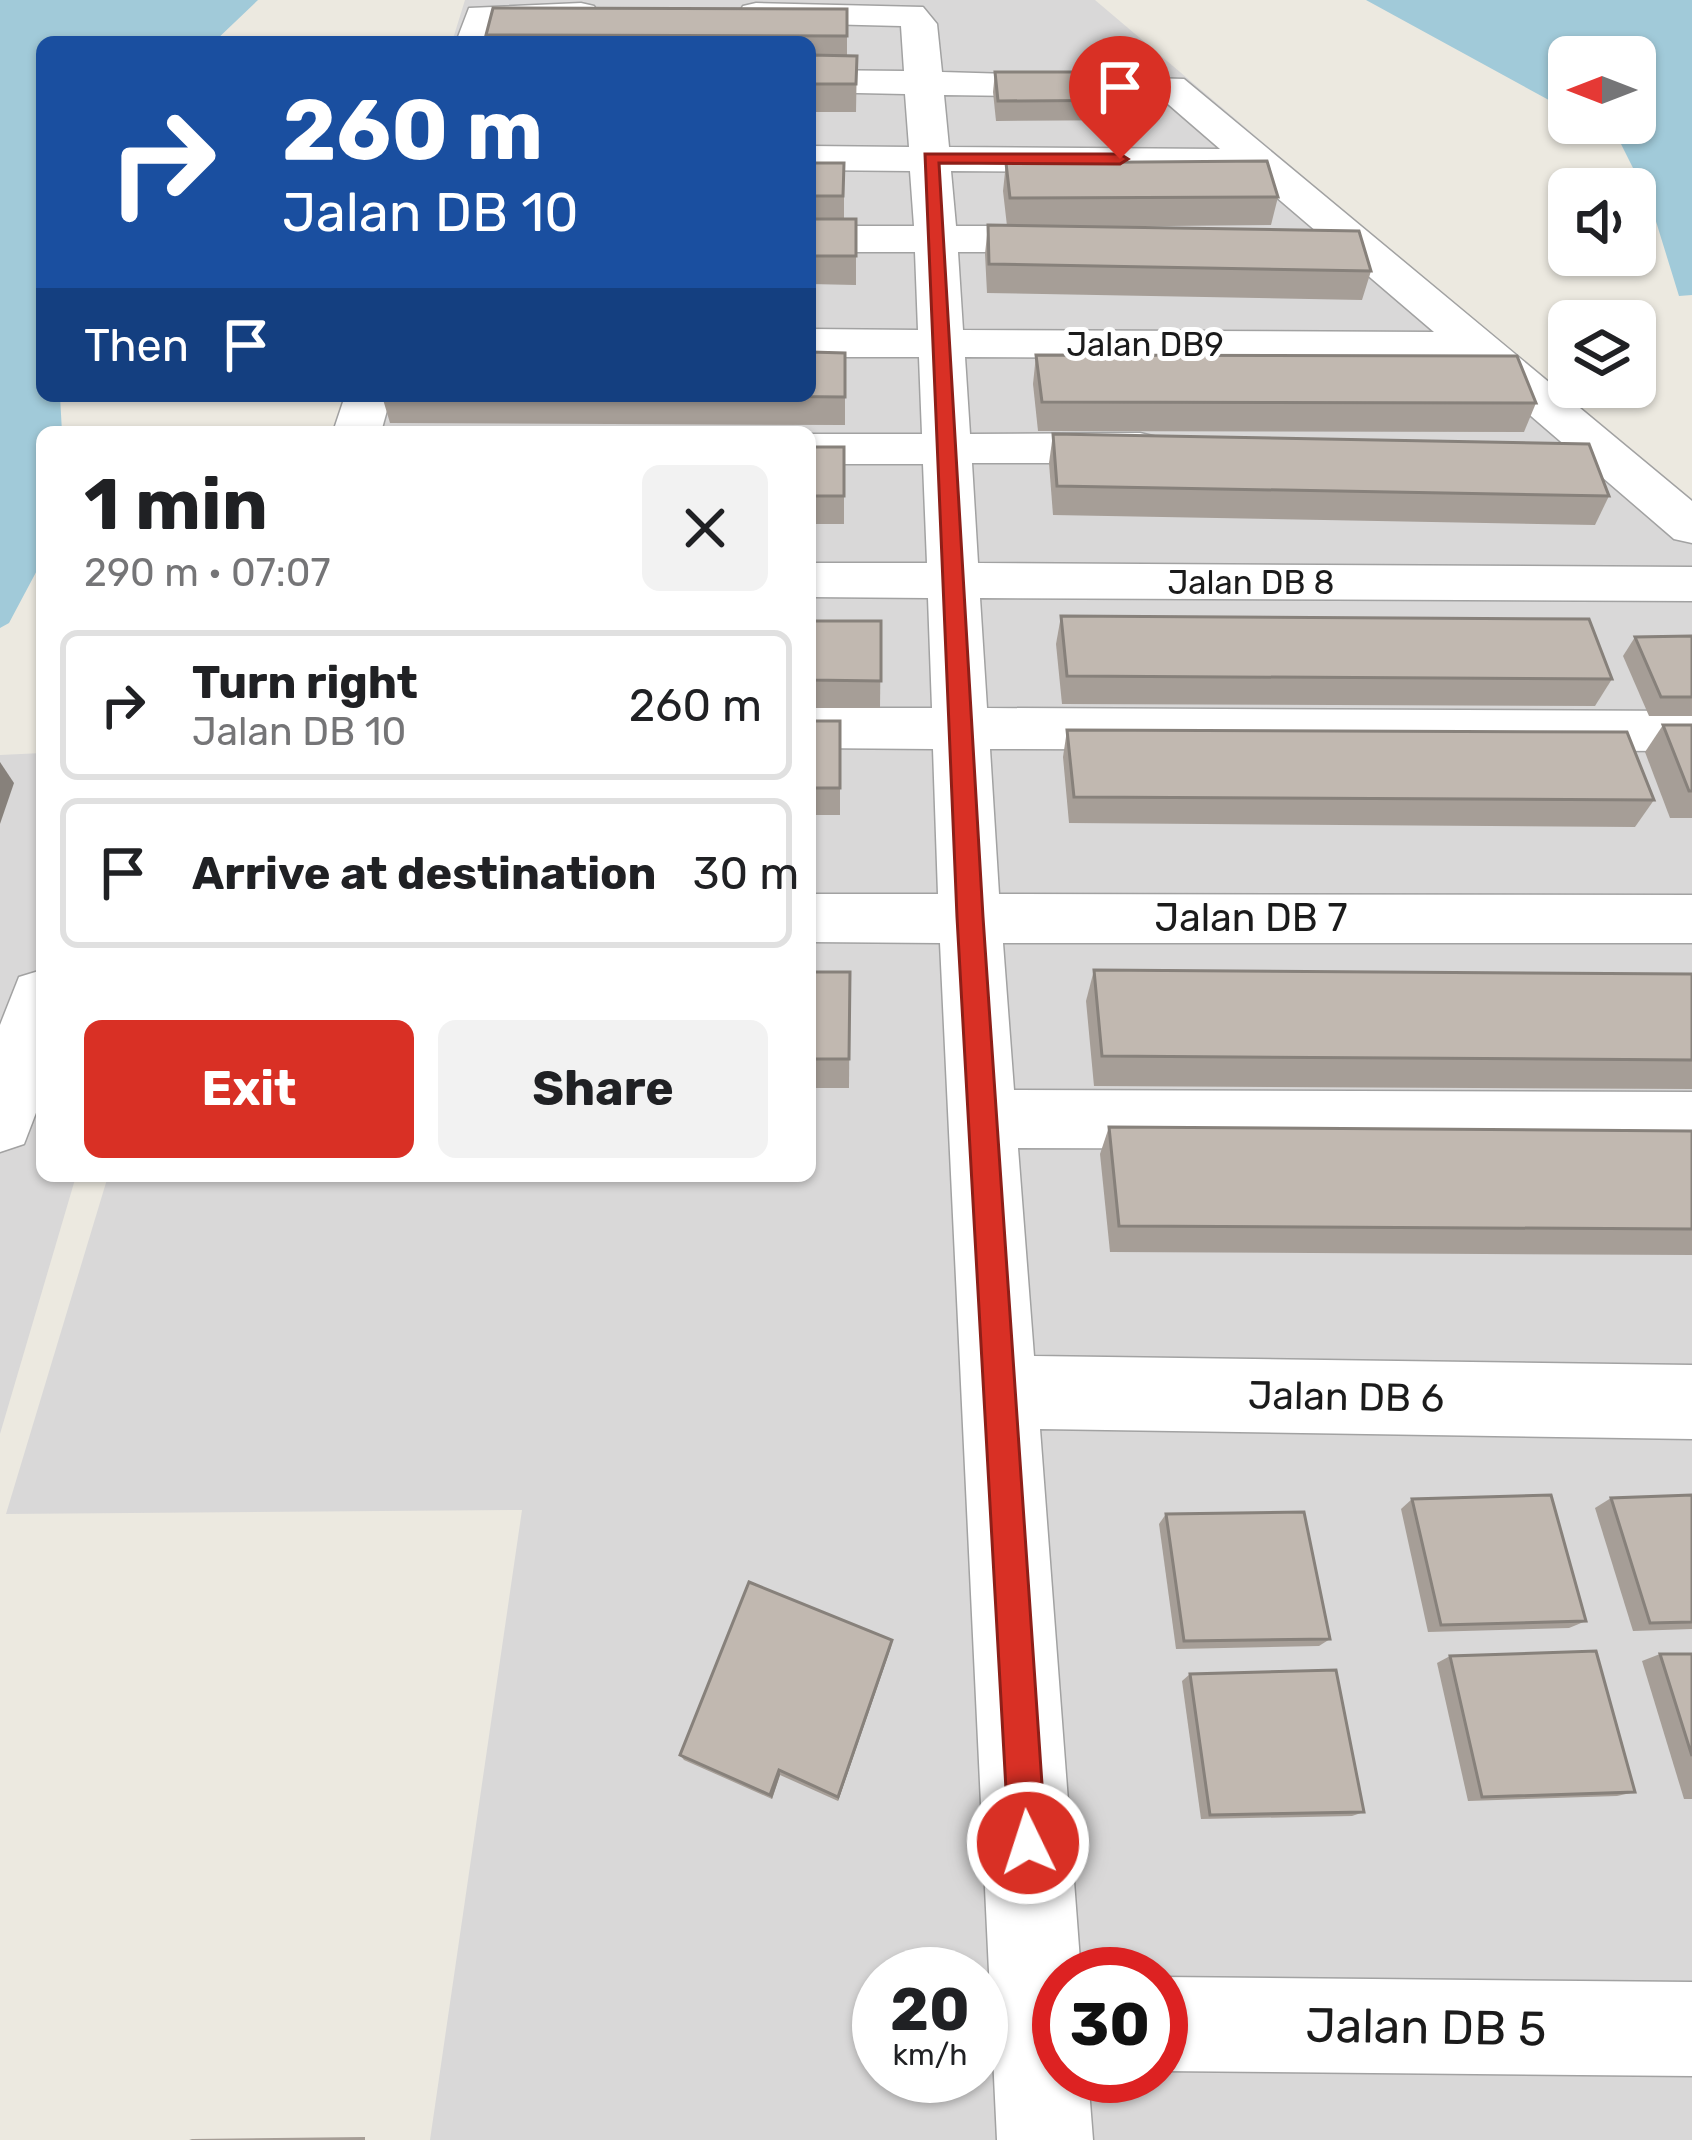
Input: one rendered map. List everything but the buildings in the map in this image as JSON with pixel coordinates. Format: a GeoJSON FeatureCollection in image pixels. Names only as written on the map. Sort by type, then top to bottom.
{"type":"FeatureCollection","features":[{"type":"Feature","properties":{"kind":"street"},"geometry":{"type":"LineString","coordinates":[[483,28],[608,14]]}},
{"type":"Feature","properties":{"kind":"street"},"geometry":{"type":"LineString","coordinates":[[724,14],[910,15],[919,24],[936,239],[970,917],[1000,1392],[1043,1947]]}},
{"type":"Feature","properties":{"kind":"street"},"geometry":{"type":"LineString","coordinates":[[816,80],[1171,87],[1692,527]]}},
{"type":"Feature","properties":{"kind":"street"},"geometry":{"type":"LineString","coordinates":[[816,158],[1261,161]]}},
{"type":"Feature","properties":{"kind":"street"},"geometry":{"type":"LineString","coordinates":[[816,239],[1122,240]]}},
{"type":"Feature","properties":{"kind":"street"},"geometry":{"type":"LineString","coordinates":[[1286,240],[1355,240]]}},
{"type":"Feature","properties":{"kind":"street","name":"Jalan DB9"},"geometry":{"type":"LineString","coordinates":[[816,343],[1480,346]]}},
{"type":"Feature","properties":{"kind":"street"},"geometry":{"type":"LineString","coordinates":[[816,448],[1180,448]]}},
{"type":"Feature","properties":{"kind":"street"},"geometry":{"type":"LineString","coordinates":[[1530,448],[1600,448]]}},
{"type":"Feature","properties":{"kind":"street","name":"Jalan DB 8"},"geometry":{"type":"LineString","coordinates":[[816,580],[1692,584]]}},
{"type":"Feature","properties":{"kind":"street"},"geometry":{"type":"LineString","coordinates":[[816,728],[1692,731]]}},
{"type":"Feature","properties":{"kind":"street","name":"Jalan DB 7"},"geometry":{"type":"LineString","coordinates":[[816,918],[1692,919]]}},
{"type":"Feature","properties":{"kind":"street"},"geometry":{"type":"LineString","coordinates":[[0,1123],[36,1014]]}},
{"type":"Feature","properties":{"kind":"street"},"geometry":{"type":"LineString","coordinates":[[983,1119],[1692,1121]]}},
{"type":"Feature","properties":{"kind":"street","name":"Jalan DB 6"},"geometry":{"type":"LineString","coordinates":[[1000,1392],[1692,1402]]}},
{"type":"Feature","properties":{"kind":"street","name":"Jalan DB 5"},"geometry":{"type":"LineString","coordinates":[[1188,2024],[1692,2029]]}},
{"type":"Feature","properties":{"kind":"street"},"geometry":{"type":"LineString","coordinates":[[1045,2140],[1046,2103]]}},
{"type":"Feature","properties":{"kind":"shaded area"},"geometry":{"type":"Polygon","coordinates":[[[465,0],[1095,0],[1548,384],[1548,408],[1576,408],[1692,506],[1692,2140],[430,2140],[522,1510],[6,1514],[106,1182],[816,1182],[816,426],[336,426],[343,402],[816,402],[816,36],[454,36],[465,0]]]}},
{"type":"Feature","properties":{"kind":"shaded area"},"geometry":{"type":"Polygon","coordinates":[[[36,753],[36,1182],[74,1182],[0,1434],[0,755],[36,753]]]}},
{"type":"Feature","properties":{"kind":"water"},"geometry":{"type":"Polygon","coordinates":[[[0,0],[258,0],[220,36],[36,36],[36,402],[60,402],[62,426],[36,426],[36,572],[9,623],[0,628],[0,0]]]}},
{"type":"Feature","properties":{"kind":"water"},"geometry":{"type":"Polygon","coordinates":[[[1366,0],[1692,0],[1692,295],[1679,296],[1656,221],[1656,168],[1633,168],[1621,144],[1656,144],[1656,36],[1548,36],[1548,100],[1366,0]]]}},
{"type":"Feature","properties":{"kind":"route"},"geometry":{"type":"LineString","coordinates":[[1028,1843],[970,917],[931,158],[1120,159]]}}]}
